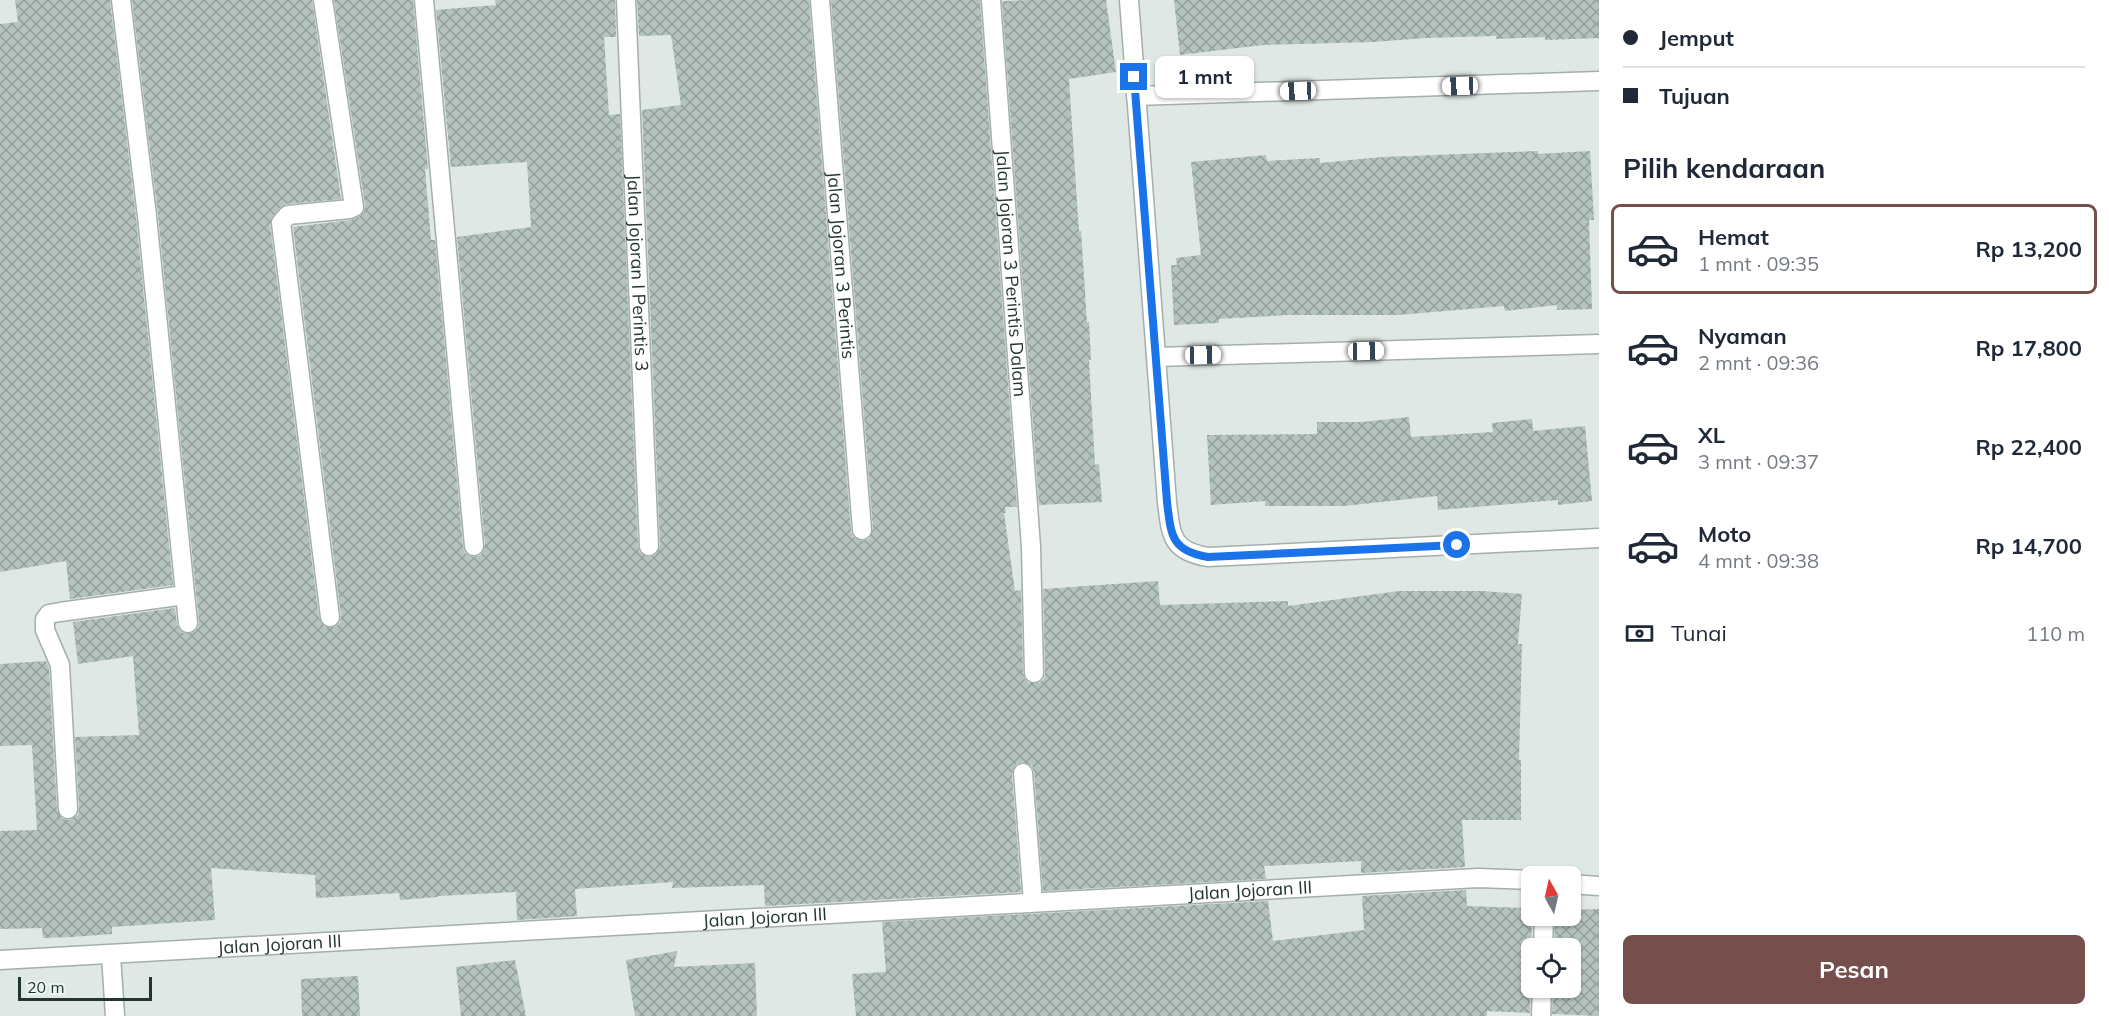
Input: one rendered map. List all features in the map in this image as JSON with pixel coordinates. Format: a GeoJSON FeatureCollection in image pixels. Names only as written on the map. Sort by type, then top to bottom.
{"type":"FeatureCollection","features":[{"type":"Feature","properties":{"kind":"street"},"geometry":{"type":"LineString","coordinates":[[122,0],[189,623]]}},
{"type":"Feature","properties":{"kind":"street"},"geometry":{"type":"LineString","coordinates":[[323,0],[354,207],[288,215],[281,223],[330,617]]}},
{"type":"Feature","properties":{"kind":"street"},"geometry":{"type":"LineString","coordinates":[[424,0],[474,546]]}},
{"type":"Feature","properties":{"kind":"street","name":"Jalan Jojoran I Perintis 3"},"geometry":{"type":"LineString","coordinates":[[626,0],[650,546]]}},
{"type":"Feature","properties":{"kind":"street","name":"Jalan Jojoran 3 Perintis"},"geometry":{"type":"LineString","coordinates":[[820,0],[861,530]]}},
{"type":"Feature","properties":{"kind":"street","name":"Jalan Jojoran 3 Perintis Dalam"},"geometry":{"type":"LineString","coordinates":[[991,0],[1031,547],[1034,673]]}},
{"type":"Feature","properties":{"kind":"street"},"geometry":{"type":"LineString","coordinates":[[1129,0],[1170,528],[1174,541],[1187,552],[1220,557],[1599,538]]}},
{"type":"Feature","properties":{"kind":"street"},"geometry":{"type":"LineString","coordinates":[[1136,96],[1599,81]]}},
{"type":"Feature","properties":{"kind":"street"},"geometry":{"type":"LineString","coordinates":[[1156,357],[1599,344]]}},
{"type":"Feature","properties":{"kind":"street"},"geometry":{"type":"LineString","coordinates":[[68,809],[60,665],[45,630],[45,619],[49,614],[60,612],[185,595]]}},
{"type":"Feature","properties":{"kind":"street"},"geometry":{"type":"LineString","coordinates":[[1023,773],[1033,902]]}},
{"type":"Feature","properties":{"kind":"street","name":"Jalan Jojoran III"},"geometry":{"type":"LineString","coordinates":[[0,960],[1478,878],[1521,880]]}},
{"type":"Feature","properties":{"kind":"street"},"geometry":{"type":"LineString","coordinates":[[1581,885],[1599,886]]}},
{"type":"Feature","properties":{"kind":"street"},"geometry":{"type":"LineString","coordinates":[[111,955],[115,1016]]}},
{"type":"Feature","properties":{"kind":"street"},"geometry":{"type":"LineString","coordinates":[[1541,1016],[1542,998]]}},
{"type":"Feature","properties":{"kind":"building"},"geometry":{"type":"Polygon","coordinates":[[[15,0],[110,0],[136,217],[173,585],[70,599],[66,561],[0,572],[0,24],[18,22],[15,0]]]}},
{"type":"Feature","properties":{"kind":"building"},"geometry":{"type":"Polygon","coordinates":[[[132,0],[312,0],[341,199],[286,204],[273,216],[270,224],[319,618],[325,627],[336,626],[341,616],[293,227],[351,220],[364,212],[365,205],[334,0],[413,0],[428,169],[425,169],[431,240],[435,240],[463,547],[465,553],[474,557],[481,555],[485,545],[457,237],[531,227],[527,162],[451,167],[436,10],[496,5],[495,0],[615,0],[616,37],[604,37],[609,115],[620,114],[638,546],[640,552],[649,557],[655,555],[660,546],[642,110],[681,105],[671,35],[639,36],[637,0],[809,0],[851,531],[853,537],[862,541],[869,539],[873,529],[831,0],[980,0],[1017,507],[1005,507],[1006,513],[1004,513],[1015,591],[1021,590],[1025,679],[1029,683],[1039,683],[1044,679],[1043,589],[1158,581],[1160,605],[1288,601],[1288,606],[1399,591],[1482,591],[1522,594],[1518,644],[1522,644],[1519,760],[1521,760],[1521,820],[1462,820],[1465,867],[1361,873],[1361,861],[1264,866],[1266,879],[1043,891],[1034,772],[1032,766],[1023,762],[1016,764],[1012,774],[1021,892],[765,906],[764,885],[672,888],[673,882],[575,889],[577,916],[517,920],[516,892],[400,900],[399,893],[316,898],[315,875],[211,868],[215,920],[112,927],[112,934],[72,937],[43,938],[42,928],[0,929],[0,831],[37,830],[32,745],[0,746],[0,664],[46,661],[49,668],[57,810],[62,819],[69,820],[78,815],[79,808],[75,737],[139,735],[133,656],[78,664],[73,622],[175,608],[177,625],[183,633],[194,632],[199,622],[158,215],[132,0]]]}},
{"type":"Feature","properties":{"kind":"building"},"geometry":{"type":"Polygon","coordinates":[[[1106,0],[1116,72],[1069,79],[1079,231],[1081,231],[1087,322],[1089,322],[1095,465],[1099,464],[1102,502],[1039,505],[1002,1],[1106,0]]]}},
{"type":"Feature","properties":{"kind":"building"},"geometry":{"type":"Polygon","coordinates":[[[1174,0],[1599,0],[1599,38],[1545,40],[1545,37],[1496,39],[1496,36],[1425,38],[1263,45],[1180,55],[1174,0]]]}},
{"type":"Feature","properties":{"kind":"building"},"geometry":{"type":"Polygon","coordinates":[[[1538,151],[1538,154],[1590,151],[1594,220],[1589,220],[1592,309],[1557,310],[1557,305],[1505,311],[1504,306],[1398,315],[1287,315],[1219,319],[1219,323],[1174,325],[1171,265],[1177,265],[1176,258],[1201,255],[1191,162],[1266,155],[1267,161],[1320,158],[1320,163],[1382,157],[1538,151]]]}},
{"type":"Feature","properties":{"kind":"building"},"geometry":{"type":"Polygon","coordinates":[[[1409,417],[1411,437],[1493,432],[1492,423],[1532,419],[1533,431],[1585,426],[1592,501],[1558,505],[1558,500],[1438,510],[1437,496],[1344,506],[1265,506],[1265,501],[1211,505],[1207,435],[1317,434],[1317,422],[1362,422],[1409,417]]]}},
{"type":"Feature","properties":{"kind":"building"},"geometry":{"type":"Polygon","coordinates":[[[1466,890],[1467,906],[1521,908],[1521,926],[1532,926],[1531,938],[1521,938],[1521,998],[1530,998],[1530,1013],[1487,1011],[1487,1016],[856,1016],[852,974],[886,972],[882,922],[1268,901],[1273,941],[1364,930],[1362,896],[1466,890]]]}},
{"type":"Feature","properties":{"kind":"building"},"geometry":{"type":"Polygon","coordinates":[[[1599,909],[1599,1016],[1552,1014],[1553,998],[1581,998],[1581,938],[1554,938],[1555,926],[1581,926],[1581,910],[1599,909]]]}},
{"type":"Feature","properties":{"kind":"building"},"geometry":{"type":"Polygon","coordinates":[[[677,951],[674,967],[755,963],[757,1016],[635,1016],[626,960],[677,951]]]}},
{"type":"Feature","properties":{"kind":"building"},"geometry":{"type":"Polygon","coordinates":[[[515,960],[526,1016],[461,1016],[456,967],[515,960]]]}},
{"type":"Feature","properties":{"kind":"building"},"geometry":{"type":"Polygon","coordinates":[[[358,976],[360,1016],[302,1016],[301,979],[358,976]]]}},
{"type":"Feature","properties":{"kind":"route"},"geometry":{"type":"LineString","coordinates":[[1134,77],[1167,502],[1174,541],[1187,552],[1208,557],[1457,545]]}}]}
